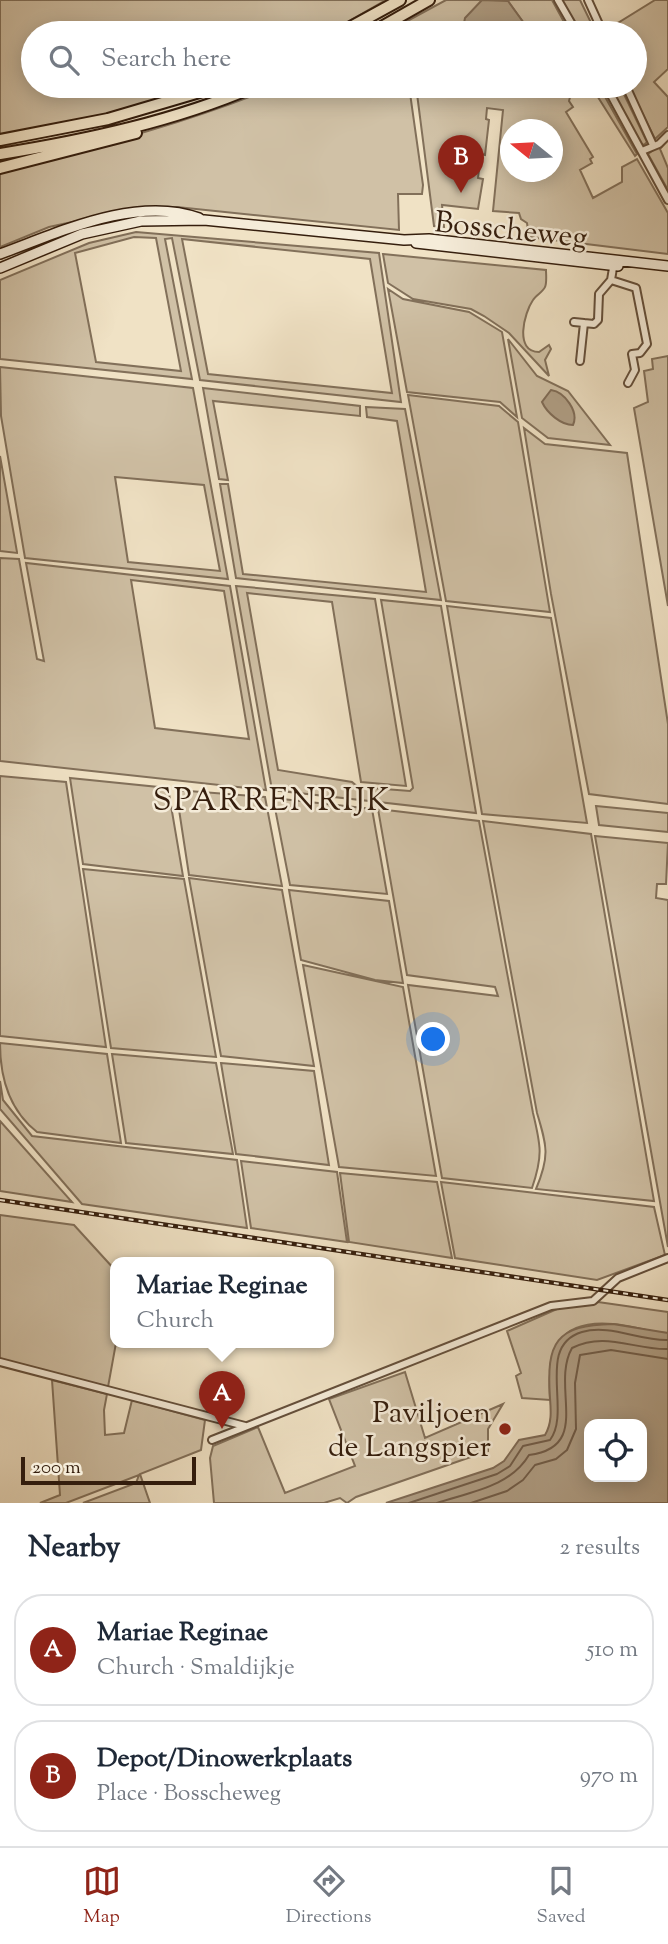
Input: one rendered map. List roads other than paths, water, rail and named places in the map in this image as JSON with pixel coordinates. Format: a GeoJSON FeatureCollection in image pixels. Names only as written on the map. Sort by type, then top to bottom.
{"type":"FeatureCollection","features":[{"type":"Feature","properties":{"kind":"highway"},"geometry":{"type":"LineString","coordinates":[[362,21],[400,0]]}},
{"type":"Feature","properties":{"kind":"highway"},"geometry":{"type":"LineString","coordinates":[[392,21],[429,0]]}},
{"type":"Feature","properties":{"kind":"highway"},"geometry":{"type":"LineString","coordinates":[[0,141],[108,119],[179,98]]}},
{"type":"Feature","properties":{"kind":"highway"},"geometry":{"type":"LineString","coordinates":[[0,154],[67,143],[166,118],[222,98]]}},
{"type":"Feature","properties":{"kind":"highway"},"geometry":{"type":"LineString","coordinates":[[0,168],[144,131],[166,118]]}},
{"type":"Feature","properties":{"kind":"main road","name":"Bosscheweg"},"geometry":{"type":"LineString","coordinates":[[0,254],[55,231],[117,216],[169,212],[204,220],[404,240],[429,239],[666,266]]}},
{"type":"Feature","properties":{"kind":"main road","name":"Bosscheweg"},"geometry":{"type":"LineString","coordinates":[[0,268],[100,229],[141,222],[204,220]]}},
{"type":"Feature","properties":{"kind":"street"},"geometry":{"type":"LineString","coordinates":[[558,0],[570,21]]}},
{"type":"Feature","properties":{"kind":"street"},"geometry":{"type":"LineString","coordinates":[[588,0],[598,21]]}},
{"type":"Feature","properties":{"kind":"street"},"geometry":{"type":"LineString","coordinates":[[613,98],[668,200]]}},
{"type":"Feature","properties":{"kind":"street"},"geometry":{"type":"LineString","coordinates":[[631,98],[653,145]]}},
{"type":"Feature","properties":{"kind":"street"},"geometry":{"type":"LineString","coordinates":[[642,151],[668,135]]}},
{"type":"Feature","properties":{"kind":"street","name":"Bosscheweg"},"geometry":{"type":"LineString","coordinates":[[580,360],[584,323],[594,324],[598,320],[599,294],[611,280],[614,262]]}},
{"type":"Feature","properties":{"kind":"street","name":"Bosscheweg"},"geometry":{"type":"LineString","coordinates":[[611,280],[636,288],[647,344],[640,353],[632,354],[635,370],[628,383]]}},
{"type":"Feature","properties":{"kind":"street"},"geometry":{"type":"LineString","coordinates":[[574,322],[584,323]]}},
{"type":"Feature","properties":{"kind":"street"},"geometry":{"type":"LineString","coordinates":[[212,1440],[551,1306],[569,1301],[593,1301],[618,1278],[668,1258]]}},
{"type":"Feature","properties":{"kind":"street"},"geometry":{"type":"LineString","coordinates":[[0,1362],[247,1426]]}},
{"type":"Feature","properties":{"kind":"water"},"geometry":{"type":"Polygon","coordinates":[[[482,0],[508,1],[522,21],[464,21],[482,0]]]}},
{"type":"Feature","properties":{"kind":"water"},"geometry":{"type":"Polygon","coordinates":[[[551,390],[561,394],[570,403],[574,414],[573,425],[559,421],[544,406],[542,402],[551,390]]]}},
{"type":"Feature","properties":{"kind":"water"},"geometry":{"type":"Polygon","coordinates":[[[613,1324],[668,1333],[668,1503],[386,1503],[493,1468],[504,1461],[519,1440],[545,1435],[550,1417],[549,1379],[553,1350],[567,1333],[579,1328],[613,1324]]]}},
{"type":"Feature","properties":{"kind":"railway"},"geometry":{"type":"LineString","coordinates":[[0,1200],[668,1300]]}},
{"type":"Feature","properties":{"kind":"place","name":"Depot/Dinowerkplaats"},"geometry":{"type":"Point","coordinates":[461,193]}},
{"type":"Feature","properties":{"kind":"place","name":"Mariae Reginae"},"geometry":{"type":"Point","coordinates":[222,1429]}},
{"type":"Feature","properties":{"kind":"place","name":"Paviljoen de Langspier"},"geometry":{"type":"Point","coordinates":[505,1429]}},
{"type":"Feature","properties":{"kind":"district","name":"SPARRENRIJK"},"geometry":{"type":"Point","coordinates":[272,799]}}]}
